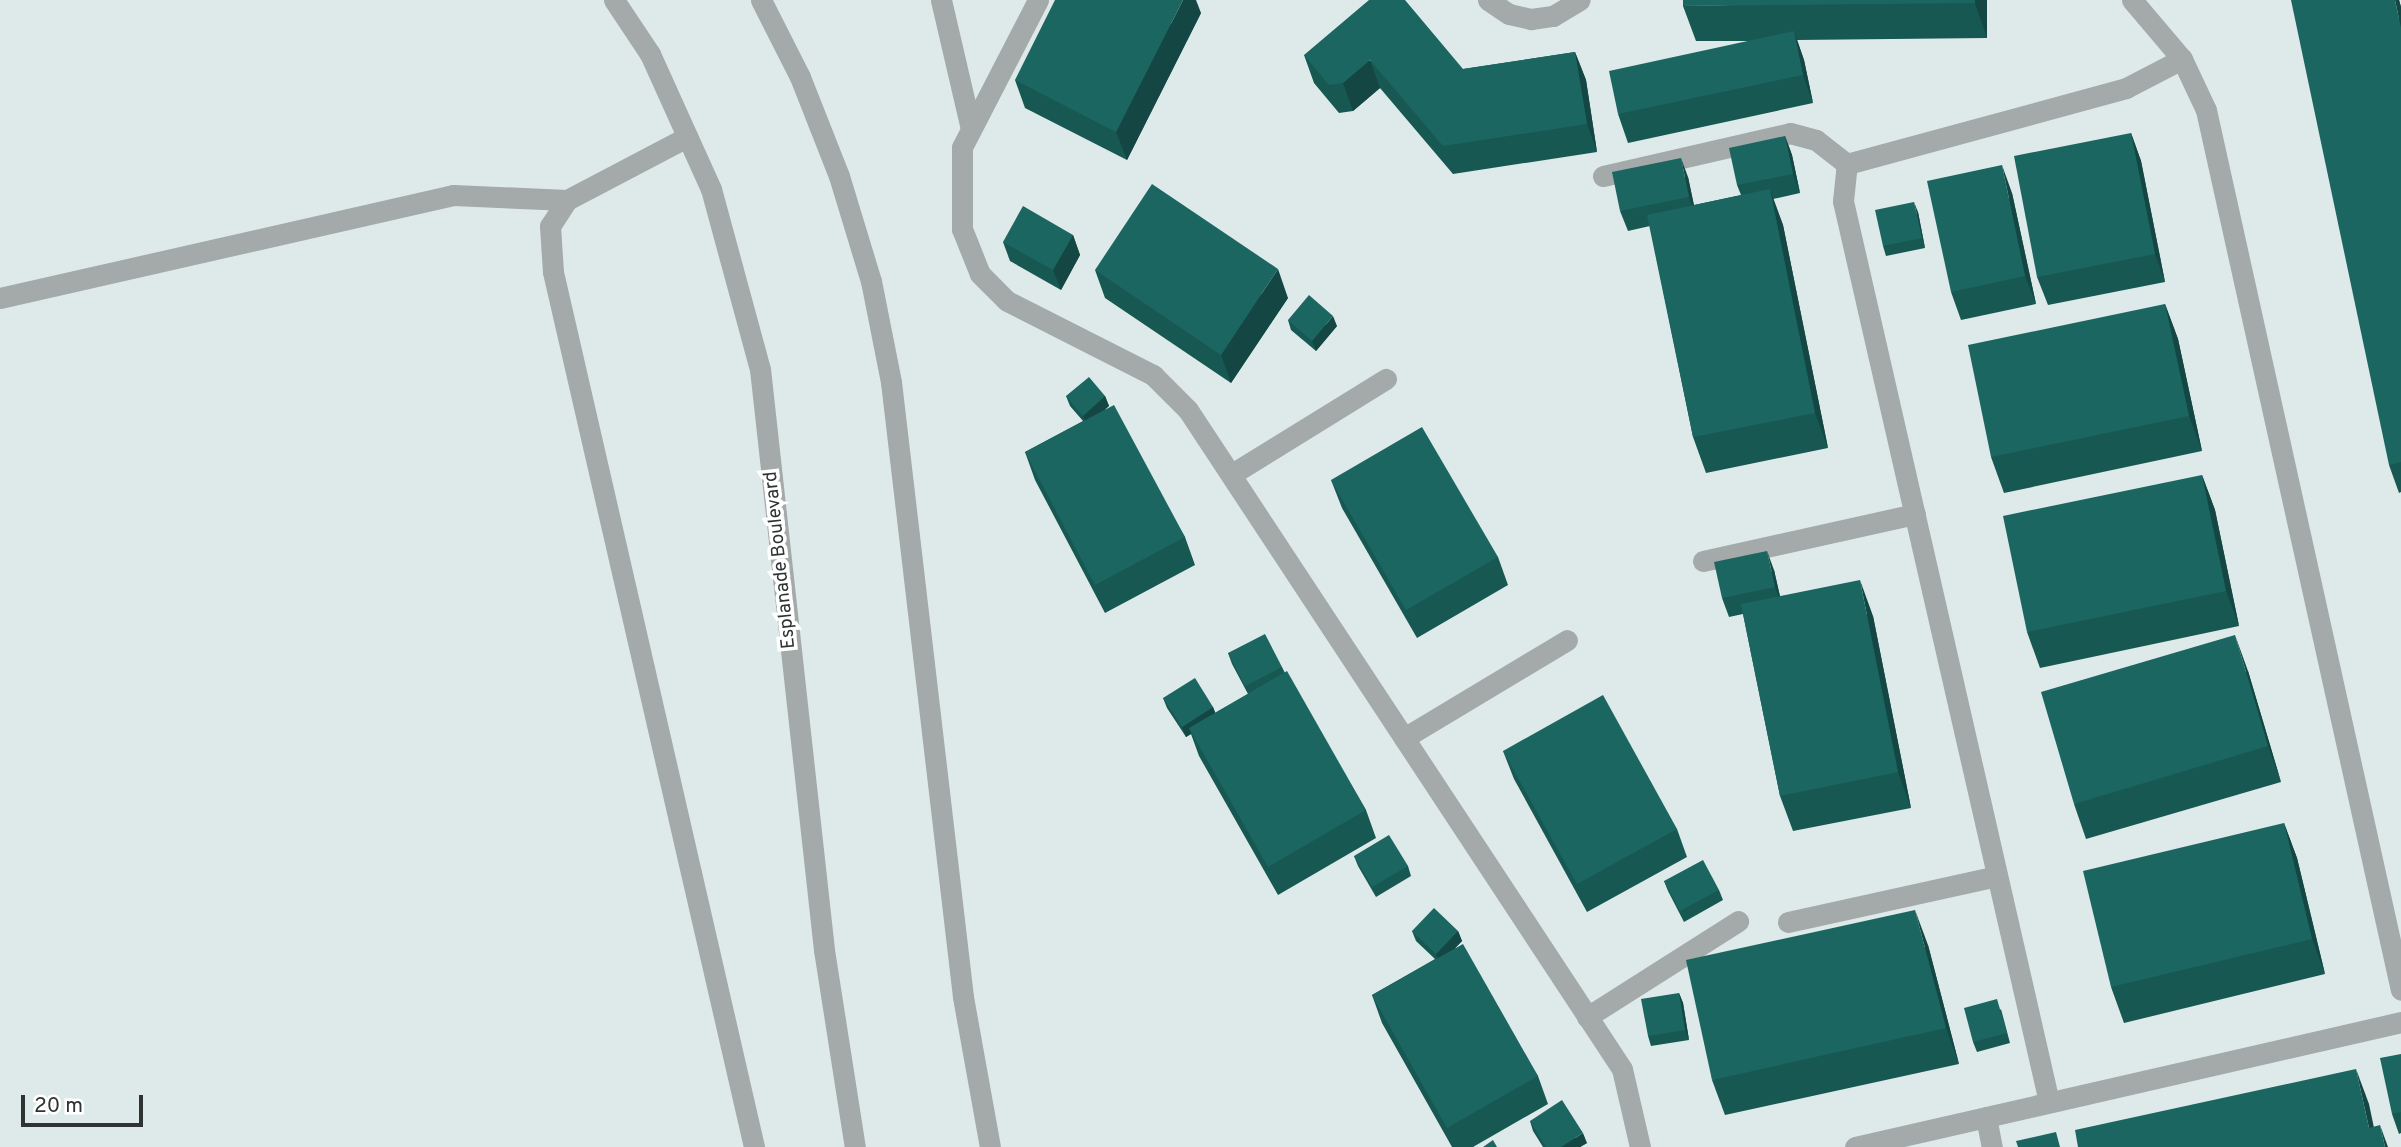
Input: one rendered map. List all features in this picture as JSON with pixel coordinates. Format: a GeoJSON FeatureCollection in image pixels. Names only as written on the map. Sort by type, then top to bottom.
{"type":"FeatureCollection","features":[{"type":"Feature","properties":{"kind":"street","name":"Esplanade Boulevard"},"geometry":{"type":"LineString","coordinates":[[614,0],[650,54],[711,189],[760,369],[824,950],[855,1147]]}},
{"type":"Feature","properties":{"kind":"street"},"geometry":{"type":"LineString","coordinates":[[761,0],[800,77],[839,176],[876,306],[891,382],[963,997],[990,1147]]}},
{"type":"Feature","properties":{"kind":"street"},"geometry":{"type":"LineString","coordinates":[[941,0],[971,129]]}},
{"type":"Feature","properties":{"kind":"street"},"geometry":{"type":"LineString","coordinates":[[1038,0],[962,147],[959,193],[962,229],[980,274],[1007,301],[1153,374],[1188,410],[1622,1069],[1640,1147]]}},
{"type":"Feature","properties":{"kind":"street"},"geometry":{"type":"LineString","coordinates":[[1488,0],[1509,14],[1531,19],[1553,16],[1580,0]]}},
{"type":"Feature","properties":{"kind":"street"},"geometry":{"type":"LineString","coordinates":[[2132,0],[2182,59],[2206,110],[2401,990]]}},
{"type":"Feature","properties":{"kind":"street"},"geometry":{"type":"LineString","coordinates":[[1847,164],[2126,88],[2182,59]]}},
{"type":"Feature","properties":{"kind":"street"},"geometry":{"type":"LineString","coordinates":[[1603,176],[1790,133],[1816,140],[1847,164]]}},
{"type":"Feature","properties":{"kind":"street"},"geometry":{"type":"LineString","coordinates":[[0,298],[453,195],[566,200],[687,137]]}},
{"type":"Feature","properties":{"kind":"street"},"geometry":{"type":"LineString","coordinates":[[1847,164],[1843,201],[2049,1102]]}},
{"type":"Feature","properties":{"kind":"street"},"geometry":{"type":"LineString","coordinates":[[566,200],[550,226],[553,272],[754,1147]]}},
{"type":"Feature","properties":{"kind":"street"},"geometry":{"type":"LineString","coordinates":[[1232,474],[1386,379]]}},
{"type":"Feature","properties":{"kind":"street"},"geometry":{"type":"LineString","coordinates":[[1703,561],[1915,514]]}},
{"type":"Feature","properties":{"kind":"street"},"geometry":{"type":"LineString","coordinates":[[1404,738],[1567,640]]}},
{"type":"Feature","properties":{"kind":"street"},"geometry":{"type":"LineString","coordinates":[[1788,922],[1997,876]]}},
{"type":"Feature","properties":{"kind":"street"},"geometry":{"type":"LineString","coordinates":[[1587,1017],[1738,921]]}},
{"type":"Feature","properties":{"kind":"street"},"geometry":{"type":"LineString","coordinates":[[1855,1147],[2401,1022]]}},
{"type":"Feature","properties":{"kind":"street"},"geometry":{"type":"LineString","coordinates":[[1986,1117],[1993,1147]]}},
{"type":"Feature","properties":{"kind":"building"},"geometry":{"type":"Polygon","coordinates":[[[1055,0],[1183,0],[1116,132],[1015,80],[1055,0]]]}},
{"type":"Feature","properties":{"kind":"building"},"geometry":{"type":"Polygon","coordinates":[[[1369,0],[1405,0],[1463,69],[1575,52],[1587,124],[1443,146],[1370,60],[1343,83],[1329,85],[1304,55],[1369,0]]]}},
{"type":"Feature","properties":{"kind":"building"},"geometry":{"type":"Polygon","coordinates":[[[1683,0],[1975,0],[1975,3],[1683,6],[1683,0]]]}},
{"type":"Feature","properties":{"kind":"building"},"geometry":{"type":"Polygon","coordinates":[[[2291,0],[2395,0],[2401,28],[2401,462],[2389,465],[2291,0]]]}},
{"type":"Feature","properties":{"kind":"building"},"geometry":{"type":"Polygon","coordinates":[[[1794,31],[1803,75],[1618,114],[1609,71],[1794,31]]]}},
{"type":"Feature","properties":{"kind":"building"},"geometry":{"type":"Polygon","coordinates":[[[2131,133],[2155,254],[2037,277],[2014,156],[2131,133]]]}},
{"type":"Feature","properties":{"kind":"building"},"geometry":{"type":"Polygon","coordinates":[[[1785,136],[1793,174],[1737,185],[1729,148],[1785,136]]]}},
{"type":"Feature","properties":{"kind":"building"},"geometry":{"type":"Polygon","coordinates":[[[1681,158],[1689,197],[1620,211],[1612,172],[1681,158]]]}},
{"type":"Feature","properties":{"kind":"building"},"geometry":{"type":"Polygon","coordinates":[[[2002,165],[2025,276],[1951,292],[1927,181],[2002,165]]]}},
{"type":"Feature","properties":{"kind":"building"},"geometry":{"type":"Polygon","coordinates":[[[1152,184],[1278,269],[1221,355],[1095,270],[1152,184]]]}},
{"type":"Feature","properties":{"kind":"building"},"geometry":{"type":"Polygon","coordinates":[[[1770,189],[1815,413],[1693,437],[1647,215],[1770,189]]]}},
{"type":"Feature","properties":{"kind":"building"},"geometry":{"type":"Polygon","coordinates":[[[1914,202],[1922,238],[1883,246],[1875,210],[1914,202]]]}},
{"type":"Feature","properties":{"kind":"building"},"geometry":{"type":"Polygon","coordinates":[[[1023,206],[1073,235],[1053,270],[1003,242],[1023,206]]]}},
{"type":"Feature","properties":{"kind":"building"},"geometry":{"type":"Polygon","coordinates":[[[1309,295],[1333,316],[1312,341],[1288,320],[1309,295]]]}},
{"type":"Feature","properties":{"kind":"building"},"geometry":{"type":"Polygon","coordinates":[[[2165,304],[2189,416],[1991,457],[1968,345],[2165,304]]]}},
{"type":"Feature","properties":{"kind":"building"},"geometry":{"type":"Polygon","coordinates":[[[1089,377],[1105,396],[1083,416],[1066,396],[1089,377]]]}},
{"type":"Feature","properties":{"kind":"building"},"geometry":{"type":"Polygon","coordinates":[[[1114,405],[1185,537],[1095,585],[1025,452],[1114,405]]]}},
{"type":"Feature","properties":{"kind":"building"},"geometry":{"type":"Polygon","coordinates":[[[1422,427],[1498,557],[1406,610],[1331,480],[1422,427]]]}},
{"type":"Feature","properties":{"kind":"building"},"geometry":{"type":"Polygon","coordinates":[[[2202,475],[2226,591],[2027,632],[2003,516],[2202,475]]]}},
{"type":"Feature","properties":{"kind":"building"},"geometry":{"type":"Polygon","coordinates":[[[1767,551],[1775,587],[1722,598],[1714,562],[1767,551]]]}},
{"type":"Feature","properties":{"kind":"building"},"geometry":{"type":"Polygon","coordinates":[[[1860,580],[1898,772],[1780,796],[1741,604],[1860,580]]]}},
{"type":"Feature","properties":{"kind":"building"},"geometry":{"type":"Polygon","coordinates":[[[1265,634],[1282,667],[1245,686],[1228,653],[1265,634]]]}},
{"type":"Feature","properties":{"kind":"building"},"geometry":{"type":"Polygon","coordinates":[[[2235,635],[2268,746],[2074,804],[2041,692],[2235,635]]]}},
{"type":"Feature","properties":{"kind":"building"},"geometry":{"type":"Polygon","coordinates":[[[1287,671],[1366,810],[1268,867],[1189,728],[1287,671]]]}},
{"type":"Feature","properties":{"kind":"building"},"geometry":{"type":"Polygon","coordinates":[[[1195,678],[1213,707],[1182,727],[1163,698],[1195,678]]]}},
{"type":"Feature","properties":{"kind":"building"},"geometry":{"type":"Polygon","coordinates":[[[1603,695],[1677,829],[1577,884],[1503,751],[1603,695]]]}},
{"type":"Feature","properties":{"kind":"building"},"geometry":{"type":"Polygon","coordinates":[[[2284,823],[2312,939],[2111,987],[2083,871],[2284,823]]]}},
{"type":"Feature","properties":{"kind":"building"},"geometry":{"type":"Polygon","coordinates":[[[1389,835],[1408,866],[1372,887],[1354,856],[1389,835]]]}},
{"type":"Feature","properties":{"kind":"building"},"geometry":{"type":"Polygon","coordinates":[[[1703,860],[1719,890],[1680,911],[1664,881],[1703,860]]]}},
{"type":"Feature","properties":{"kind":"building"},"geometry":{"type":"Polygon","coordinates":[[[1434,908],[1458,931],[1436,954],[1412,931],[1434,908]]]}},
{"type":"Feature","properties":{"kind":"building"},"geometry":{"type":"Polygon","coordinates":[[[1915,910],[1946,1028],[1712,1080],[1686,960],[1915,910]]]}},
{"type":"Feature","properties":{"kind":"building"},"geometry":{"type":"Polygon","coordinates":[[[1463,944],[1538,1076],[1447,1128],[1372,995],[1463,944]]]}},
{"type":"Feature","properties":{"kind":"building"},"geometry":{"type":"Polygon","coordinates":[[[1679,993],[1685,1030],[1648,1036],[1641,999],[1679,993]]]}},
{"type":"Feature","properties":{"kind":"building"},"geometry":{"type":"Polygon","coordinates":[[[1997,999],[2007,1033],[1973,1042],[1964,1008],[1997,999]]]}},
{"type":"Feature","properties":{"kind":"building"},"geometry":{"type":"Polygon","coordinates":[[[2401,1054],[2401,1112],[2392,1114],[2380,1058],[2401,1054]]]}},
{"type":"Feature","properties":{"kind":"building"},"geometry":{"type":"Polygon","coordinates":[[[2356,1069],[2369,1128],[2380,1125],[2385,1147],[2078,1147],[2075,1130],[2356,1069]]]}},
{"type":"Feature","properties":{"kind":"building"},"geometry":{"type":"Polygon","coordinates":[[[1562,1100],[1583,1133],[1561,1147],[1546,1147],[1530,1121],[1562,1100]]]}},
{"type":"Feature","properties":{"kind":"building"},"geometry":{"type":"Polygon","coordinates":[[[2056,1132],[2060,1147],[2018,1147],[2016,1141],[2056,1132]]]}},
{"type":"Feature","properties":{"kind":"building"},"geometry":{"type":"Polygon","coordinates":[[[1493,1140],[1497,1147],[1483,1147],[1493,1140]]]}}]}
